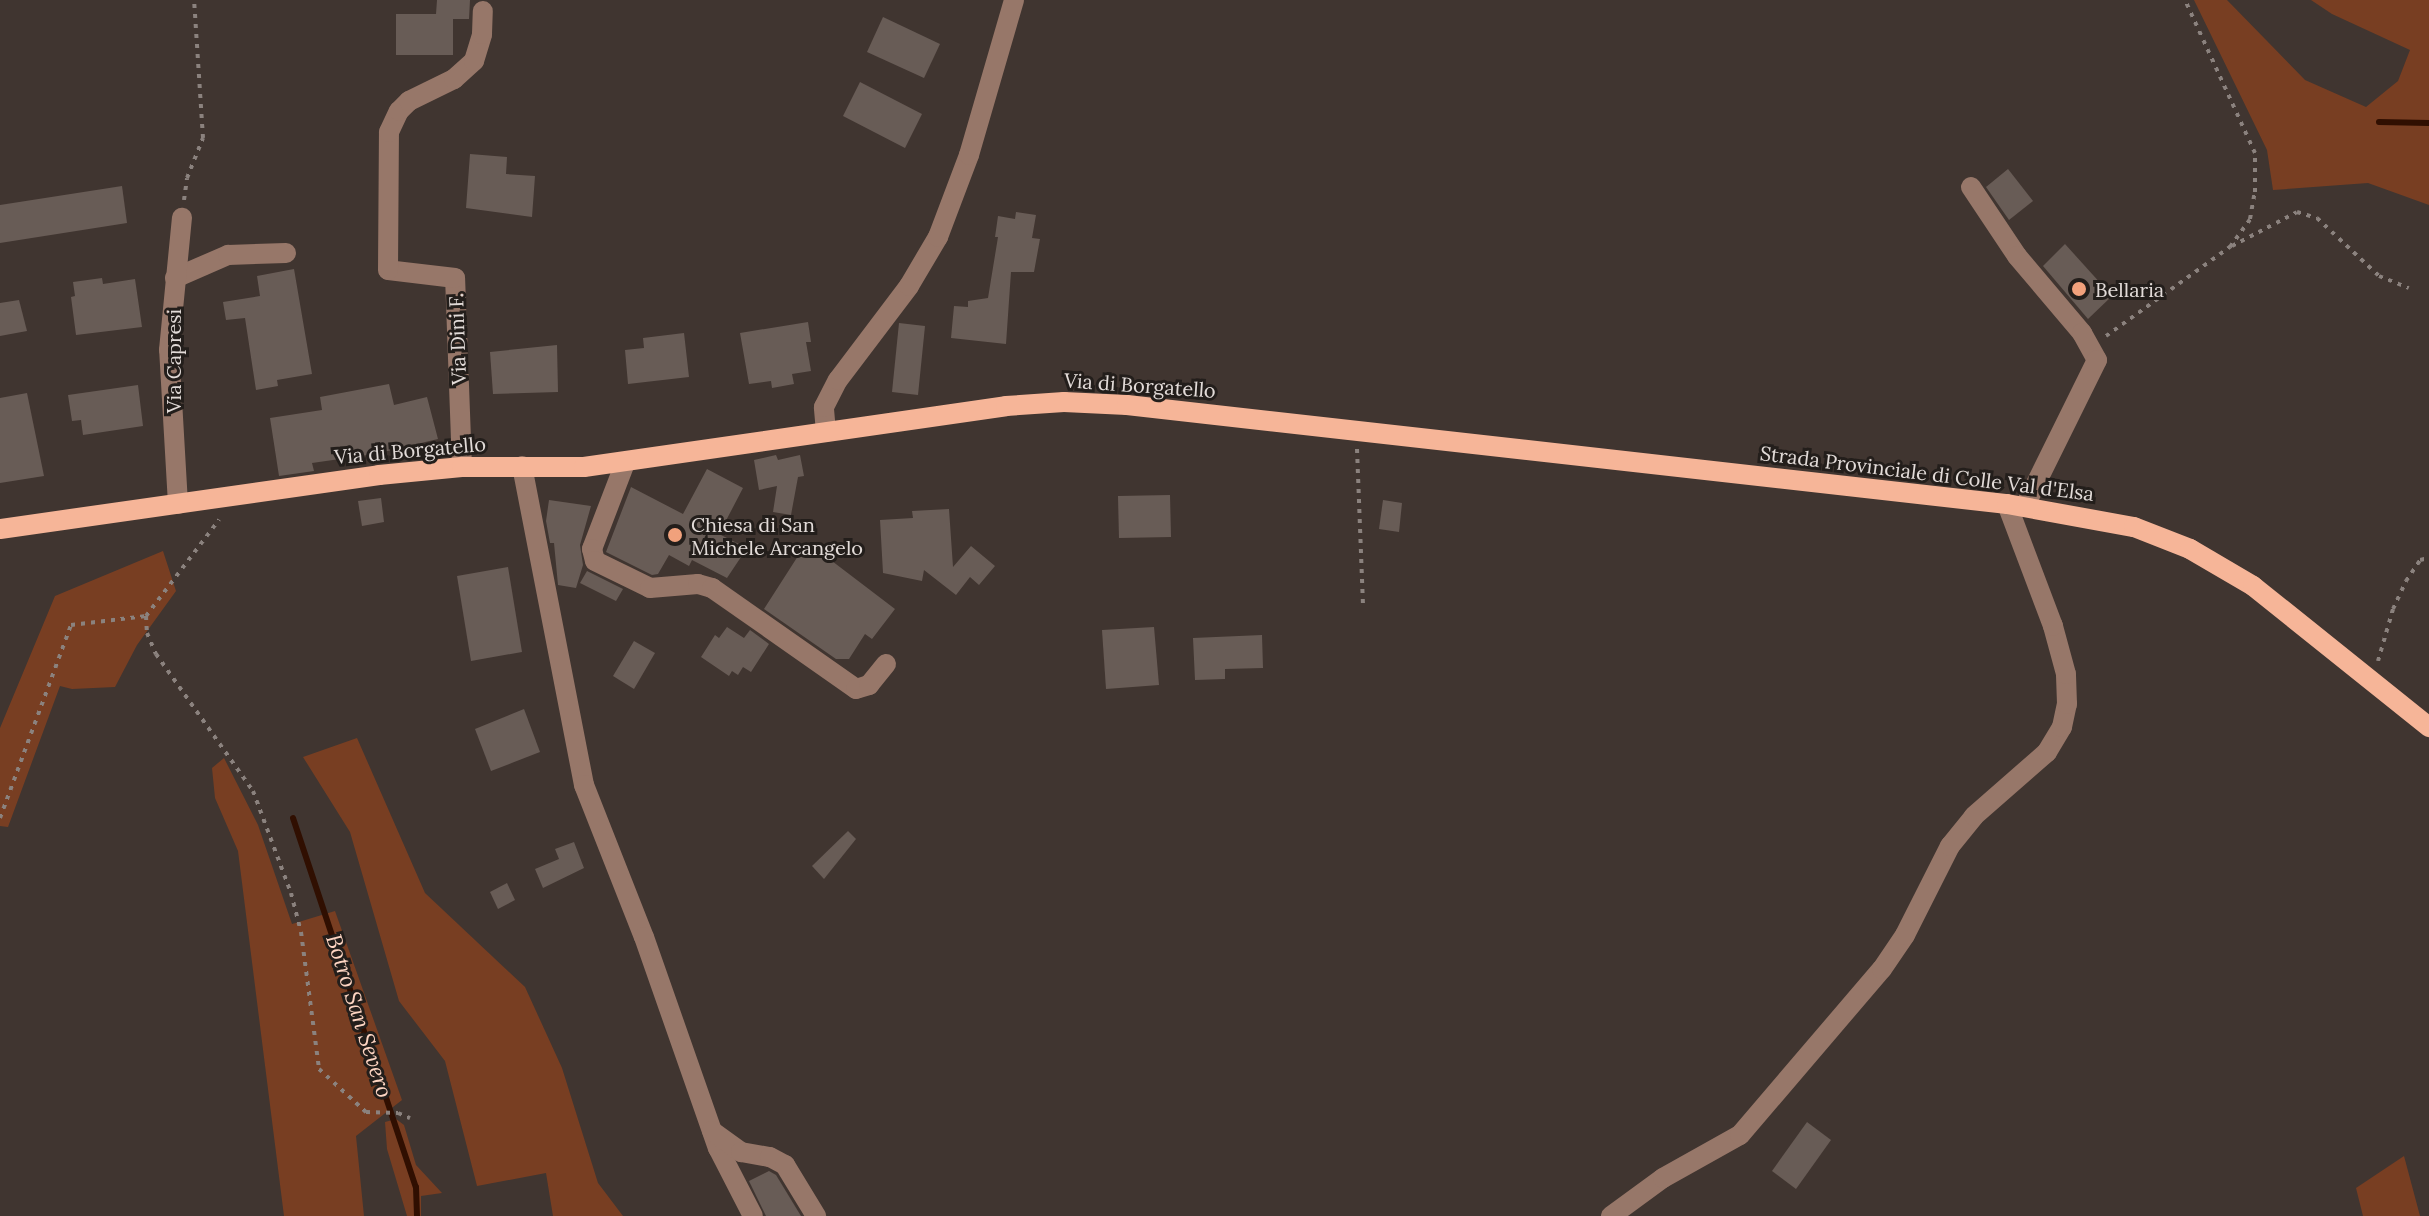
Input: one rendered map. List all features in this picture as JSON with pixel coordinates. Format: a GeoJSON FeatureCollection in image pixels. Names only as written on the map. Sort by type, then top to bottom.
{"type":"FeatureCollection","features":[{"type":"Feature","properties":{"kind":"main road","name":"Via di Borgatello"},"geometry":{"type":"LineString","coordinates":[[0,529],[238,494],[462,467],[584,467],[625,463],[974,410],[1064,402],[1158,407],[1357,431]]}},
{"type":"Feature","properties":{"kind":"main road","name":"Strada Provinciale di Colle Val d'Elsa"},"geometry":{"type":"LineString","coordinates":[[1357,431],[2016,505],[2134,527],[2190,549],[2268,596],[2429,727]]}},
{"type":"Feature","properties":{"kind":"street"},"geometry":{"type":"LineString","coordinates":[[826,432],[824,407],[838,380],[909,286],[942,228],[969,155],[1014,0]]}},
{"type":"Feature","properties":{"kind":"street","name":"Via Dini F."},"geometry":{"type":"LineString","coordinates":[[462,467],[455,278],[388,270],[392,125],[409,101],[454,79],[474,61],[482,34],[483,11]]}},
{"type":"Feature","properties":{"kind":"street"},"geometry":{"type":"LineString","coordinates":[[1611,1216],[1663,1178],[1740,1135],[1882,969],[1905,935],[1950,846],[1974,816],[2047,752],[2062,727],[2067,704],[2066,674],[2016,505],[2092,375],[2097,360],[2092,347],[2017,256],[1971,187]]}},
{"type":"Feature","properties":{"kind":"street","name":"Via Capresi"},"geometry":{"type":"LineString","coordinates":[[178,504],[169,350],[182,218]]}},
{"type":"Feature","properties":{"kind":"street"},"geometry":{"type":"LineString","coordinates":[[175,278],[228,255],[286,253]]}},
{"type":"Feature","properties":{"kind":"street"},"geometry":{"type":"LineString","coordinates":[[625,463],[592,549],[595,561],[650,588],[698,584],[712,588],[856,689],[869,685],[886,664]]}},
{"type":"Feature","properties":{"kind":"street"},"geometry":{"type":"LineString","coordinates":[[522,466],[584,785],[644,937],[712,1131],[753,1216]]}},
{"type":"Feature","properties":{"kind":"street"},"geometry":{"type":"LineString","coordinates":[[712,1131],[741,1152],[770,1157],[785,1165],[816,1216]]}},
{"type":"Feature","properties":{"kind":"path"},"geometry":{"type":"LineString","coordinates":[[182,218],[187,178],[203,138],[194,0]]}},
{"type":"Feature","properties":{"kind":"path"},"geometry":{"type":"LineString","coordinates":[[2185,0],[2255,153],[2255,192],[2250,219],[2230,247]]}},
{"type":"Feature","properties":{"kind":"path"},"geometry":{"type":"LineString","coordinates":[[2092,347],[2230,247],[2297,212],[2317,218],[2379,276],[2409,288]]}},
{"type":"Feature","properties":{"kind":"path"},"geometry":{"type":"LineString","coordinates":[[1357,431],[1363,607]]}},
{"type":"Feature","properties":{"kind":"path"},"geometry":{"type":"LineString","coordinates":[[238,494],[146,616],[147,633],[156,654],[253,791],[291,893],[301,932],[319,1069],[366,1112],[398,1113],[410,1118]]}},
{"type":"Feature","properties":{"kind":"path"},"geometry":{"type":"LineString","coordinates":[[2368,676],[2383,653],[2393,609],[2406,581],[2420,560],[2429,558]]}},
{"type":"Feature","properties":{"kind":"path"},"geometry":{"type":"LineString","coordinates":[[0,818],[71,625],[146,616]]}},
{"type":"Feature","properties":{"kind":"shaded area"},"geometry":{"type":"Polygon","coordinates":[[[2194,0],[2227,0],[2305,80],[2366,107],[2398,81],[2410,50],[2332,14],[2311,0],[2429,0],[2429,205],[2368,183],[2273,190],[2267,150],[2194,0]]]}},
{"type":"Feature","properties":{"kind":"shaded area"},"geometry":{"type":"Polygon","coordinates":[[[163,551],[176,591],[137,645],[115,687],[72,689],[60,686],[8,827],[0,826],[0,728],[55,596],[163,551]]]}},
{"type":"Feature","properties":{"kind":"shaded area"},"geometry":{"type":"Polygon","coordinates":[[[357,738],[425,893],[525,987],[562,1068],[598,1183],[623,1216],[553,1216],[546,1173],[477,1186],[445,1061],[399,1001],[350,832],[303,757],[357,738]]]}},
{"type":"Feature","properties":{"kind":"shaded area"},"geometry":{"type":"Polygon","coordinates":[[[224,758],[258,825],[292,924],[335,911],[402,1100],[356,1136],[364,1216],[284,1216],[238,851],[215,798],[212,768],[224,758]]]}},
{"type":"Feature","properties":{"kind":"shaded area"},"geometry":{"type":"Polygon","coordinates":[[[396,1119],[404,1125],[416,1165],[442,1193],[421,1196],[421,1216],[407,1216],[387,1149],[385,1122],[396,1119]]]}},
{"type":"Feature","properties":{"kind":"shaded area"},"geometry":{"type":"Polygon","coordinates":[[[2404,1156],[2420,1216],[2363,1216],[2356,1188],[2404,1156]]]}},
{"type":"Feature","properties":{"kind":"building"},"geometry":{"type":"Polygon","coordinates":[[[437,0],[470,0],[469,19],[453,19],[453,55],[396,55],[396,14],[436,14],[437,0]]]}},
{"type":"Feature","properties":{"kind":"building"},"geometry":{"type":"Polygon","coordinates":[[[883,17],[940,44],[924,78],[867,52],[883,17]]]}},
{"type":"Feature","properties":{"kind":"building"},"geometry":{"type":"Polygon","coordinates":[[[860,82],[922,114],[905,148],[843,116],[860,82]]]}},
{"type":"Feature","properties":{"kind":"building"},"geometry":{"type":"Polygon","coordinates":[[[470,154],[507,157],[506,174],[535,176],[532,217],[466,208],[470,154]]]}},
{"type":"Feature","properties":{"kind":"building"},"geometry":{"type":"Polygon","coordinates":[[[2008,169],[2033,201],[2009,220],[1986,187],[2008,169]]]}},
{"type":"Feature","properties":{"kind":"building"},"geometry":{"type":"Polygon","coordinates":[[[122,186],[127,223],[0,243],[0,205],[122,186]]]}},
{"type":"Feature","properties":{"kind":"building"},"geometry":{"type":"Polygon","coordinates":[[[1016,212],[1036,215],[1032,238],[1040,239],[1034,272],[1011,272],[1006,344],[951,338],[954,306],[968,307],[968,301],[988,298],[998,237],[995,237],[998,216],[1015,219],[1016,212]]]}},
{"type":"Feature","properties":{"kind":"building","name":"Bellaria"},"geometry":{"type":"Polygon","coordinates":[[[2065,244],[2112,296],[2088,319],[2043,266],[2065,244]]]}},
{"type":"Feature","properties":{"kind":"building"},"geometry":{"type":"Polygon","coordinates":[[[294,269],[312,374],[277,380],[278,386],[256,390],[245,318],[226,320],[223,302],[260,296],[257,276],[294,269]]]}},
{"type":"Feature","properties":{"kind":"building"},"geometry":{"type":"Polygon","coordinates":[[[102,278],[103,284],[135,279],[142,327],[76,335],[71,297],[75,296],[73,282],[102,278]]]}},
{"type":"Feature","properties":{"kind":"building"},"geometry":{"type":"Polygon","coordinates":[[[19,300],[27,331],[0,336],[0,303],[19,300]]]}},
{"type":"Feature","properties":{"kind":"building"},"geometry":{"type":"Polygon","coordinates":[[[808,322],[811,342],[806,342],[811,371],[792,374],[794,384],[772,388],[771,381],[749,384],[740,333],[808,322]]]}},
{"type":"Feature","properties":{"kind":"building"},"geometry":{"type":"Polygon","coordinates":[[[899,323],[925,326],[918,395],[892,392],[899,323]]]}},
{"type":"Feature","properties":{"kind":"building"},"geometry":{"type":"Polygon","coordinates":[[[684,333],[689,377],[628,384],[625,350],[644,348],[643,338],[684,333]]]}},
{"type":"Feature","properties":{"kind":"building"},"geometry":{"type":"Polygon","coordinates":[[[557,345],[558,392],[493,394],[490,352],[557,345]]]}},
{"type":"Feature","properties":{"kind":"building"},"geometry":{"type":"Polygon","coordinates":[[[389,384],[394,405],[427,397],[438,439],[375,454],[312,463],[314,471],[279,476],[270,418],[322,410],[320,397],[389,384]]]}},
{"type":"Feature","properties":{"kind":"building"},"geometry":{"type":"Polygon","coordinates":[[[138,385],[143,426],[83,435],[81,420],[72,421],[68,395],[138,385]]]}},
{"type":"Feature","properties":{"kind":"building"},"geometry":{"type":"Polygon","coordinates":[[[27,393],[44,476],[0,483],[0,398],[27,393]]]}},
{"type":"Feature","properties":{"kind":"building"},"geometry":{"type":"Polygon","coordinates":[[[776,455],[778,460],[800,455],[804,476],[798,477],[791,515],[773,512],[777,486],[759,490],[754,460],[776,455]]]}},
{"type":"Feature","properties":{"kind":"building"},"geometry":{"type":"Polygon","coordinates":[[[707,469],[743,488],[719,534],[747,548],[727,578],[692,560],[689,566],[669,555],[658,574],[652,575],[606,552],[631,487],[683,514],[707,469]]]}},
{"type":"Feature","properties":{"kind":"building"},"geometry":{"type":"Polygon","coordinates":[[[1170,495],[1171,537],[1119,538],[1118,496],[1170,495]]]}},
{"type":"Feature","properties":{"kind":"building"},"geometry":{"type":"Polygon","coordinates":[[[381,498],[384,522],[362,526],[358,501],[381,498]]]}},
{"type":"Feature","properties":{"kind":"building"},"geometry":{"type":"Polygon","coordinates":[[[549,500],[591,506],[580,545],[583,565],[576,588],[558,585],[554,543],[550,543],[546,521],[549,500]]]}},
{"type":"Feature","properties":{"kind":"building"},"geometry":{"type":"Polygon","coordinates":[[[1383,500],[1402,503],[1399,532],[1379,529],[1383,500]]]}},
{"type":"Feature","properties":{"kind":"building"},"geometry":{"type":"Polygon","coordinates":[[[949,509],[953,567],[971,546],[995,566],[979,585],[970,577],[956,595],[924,570],[922,581],[883,573],[880,520],[913,518],[912,511],[949,509]]]}},
{"type":"Feature","properties":{"kind":"building"},"geometry":{"type":"Polygon","coordinates":[[[807,542],[895,609],[872,639],[865,634],[849,659],[836,659],[764,609],[807,542]]]}},
{"type":"Feature","properties":{"kind":"building"},"geometry":{"type":"Polygon","coordinates":[[[508,567],[522,652],[471,661],[457,576],[508,567]]]}},
{"type":"Feature","properties":{"kind":"building"},"geometry":{"type":"Polygon","coordinates":[[[587,571],[623,589],[616,601],[580,583],[587,571]]]}},
{"type":"Feature","properties":{"kind":"building"},"geometry":{"type":"Polygon","coordinates":[[[727,627],[744,638],[750,630],[769,644],[751,672],[743,667],[738,675],[732,671],[729,676],[701,657],[715,635],[719,638],[727,627]]]}},
{"type":"Feature","properties":{"kind":"building"},"geometry":{"type":"Polygon","coordinates":[[[1154,627],[1159,685],[1106,689],[1102,630],[1154,627]]]}},
{"type":"Feature","properties":{"kind":"building"},"geometry":{"type":"Polygon","coordinates":[[[1262,635],[1263,668],[1225,669],[1225,679],[1195,680],[1193,638],[1262,635]]]}},
{"type":"Feature","properties":{"kind":"building"},"geometry":{"type":"Polygon","coordinates":[[[634,641],[655,653],[634,689],[613,676],[634,641]]]}},
{"type":"Feature","properties":{"kind":"building"},"geometry":{"type":"Polygon","coordinates":[[[524,709],[540,752],[491,771],[475,729],[524,709]]]}},
{"type":"Feature","properties":{"kind":"building"},"geometry":{"type":"Polygon","coordinates":[[[848,831],[856,839],[824,879],[812,866],[848,831]]]}},
{"type":"Feature","properties":{"kind":"building"},"geometry":{"type":"Polygon","coordinates":[[[574,842],[584,868],[543,888],[535,869],[559,859],[555,849],[574,842]]]}},
{"type":"Feature","properties":{"kind":"building"},"geometry":{"type":"Polygon","coordinates":[[[507,883],[515,900],[498,909],[490,892],[507,883]]]}},
{"type":"Feature","properties":{"kind":"building"},"geometry":{"type":"Polygon","coordinates":[[[1807,1122],[1831,1140],[1796,1189],[1772,1171],[1807,1122]]]}},
{"type":"Feature","properties":{"kind":"building"},"geometry":{"type":"Polygon","coordinates":[[[769,1171],[776,1175],[801,1216],[766,1216],[749,1181],[769,1171]]]}},
{"type":"Feature","properties":{"kind":"waterway"},"geometry":{"type":"LineString","coordinates":[[2379,122],[2429,123]]}},
{"type":"Feature","properties":{"kind":"waterway","name":"Botro San Severo"},"geometry":{"type":"LineString","coordinates":[[293,818],[416,1187],[417,1216]]}},
{"type":"Feature","properties":{"kind":"place","name":"Bellaria"},"geometry":{"type":"Point","coordinates":[2079,289]}},
{"type":"Feature","properties":{"kind":"place","name":"Chiesa di San Michele Arcangelo"},"geometry":{"type":"Point","coordinates":[675,535]}}]}
